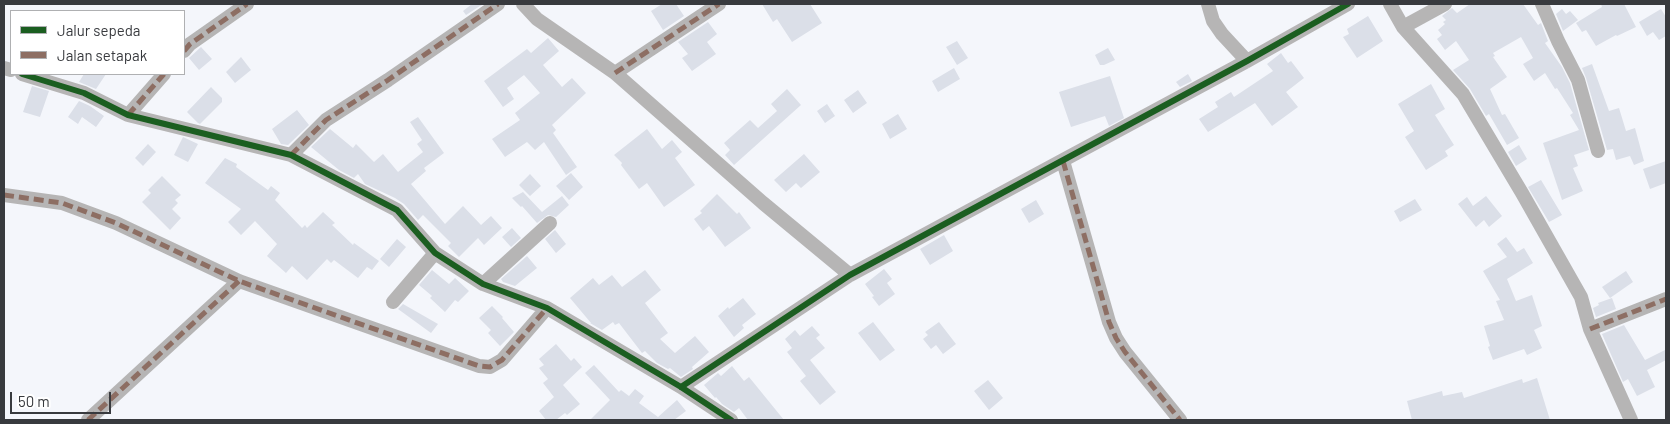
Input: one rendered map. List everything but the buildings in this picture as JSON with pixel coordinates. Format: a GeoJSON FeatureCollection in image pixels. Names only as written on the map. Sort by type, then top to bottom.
{"type":"FeatureCollection","features":[{"type":"Feature","properties":{"kind":"street"},"geometry":{"type":"LineString","coordinates":[[185,50],[190,44],[247,4]]}},
{"type":"Feature","properties":{"kind":"street"},"geometry":{"type":"LineString","coordinates":[[290,155],[326,120],[388,80],[498,4]]}},
{"type":"Feature","properties":{"kind":"street"},"geometry":{"type":"LineString","coordinates":[[522,4],[537,19],[615,73],[763,203],[850,274]]}},
{"type":"Feature","properties":{"kind":"street"},"geometry":{"type":"LineString","coordinates":[[615,73],[719,4]]}},
{"type":"Feature","properties":{"kind":"street"},"geometry":{"type":"LineString","coordinates":[[1208,4],[1213,21],[1222,34],[1247,61]]}},
{"type":"Feature","properties":{"kind":"street"},"geometry":{"type":"LineString","coordinates":[[681,387],[850,274],[1247,61],[1348,4]]}},
{"type":"Feature","properties":{"kind":"street"},"geometry":{"type":"LineString","coordinates":[[1390,4],[1403,27],[1463,94],[1522,193],[1581,297],[1590,329],[1631,420]]}},
{"type":"Feature","properties":{"kind":"street"},"geometry":{"type":"LineString","coordinates":[[1403,27],[1445,4]]}},
{"type":"Feature","properties":{"kind":"street"},"geometry":{"type":"LineString","coordinates":[[1542,4],[1578,80],[1598,152]]}},
{"type":"Feature","properties":{"kind":"street"},"geometry":{"type":"LineString","coordinates":[[25,75],[84,93],[128,116],[290,155],[397,210],[435,253],[483,284],[547,308],[681,387],[731,420]]}},
{"type":"Feature","properties":{"kind":"street"},"geometry":{"type":"LineString","coordinates":[[128,116],[163,75]]}},
{"type":"Feature","properties":{"kind":"street"},"geometry":{"type":"LineString","coordinates":[[1063,160],[1109,322],[1116,338],[1125,352],[1180,420]]}},
{"type":"Feature","properties":{"kind":"street"},"geometry":{"type":"LineString","coordinates":[[4,195],[62,203],[116,223],[239,281],[479,366],[490,367],[502,360],[547,308]]}},
{"type":"Feature","properties":{"kind":"street"},"geometry":{"type":"LineString","coordinates":[[483,284],[550,224]]}},
{"type":"Feature","properties":{"kind":"street"},"geometry":{"type":"LineString","coordinates":[[393,302],[435,253]]}},
{"type":"Feature","properties":{"kind":"street"},"geometry":{"type":"LineString","coordinates":[[88,420],[239,281]]}},
{"type":"Feature","properties":{"kind":"street"},"geometry":{"type":"LineString","coordinates":[[1590,329],[1666,299]]}},
{"type":"Feature","properties":{"kind":"marked path"},"geometry":{"type":"LineString","coordinates":[[185,50],[190,44],[247,4]]}},
{"type":"Feature","properties":{"kind":"marked path"},"geometry":{"type":"LineString","coordinates":[[291,155],[326,120],[388,80],[498,4]]}},
{"type":"Feature","properties":{"kind":"marked path"},"geometry":{"type":"LineString","coordinates":[[615,73],[719,4]]}},
{"type":"Feature","properties":{"kind":"marked path"},"geometry":{"type":"LineString","coordinates":[[128,115],[163,75]]}},
{"type":"Feature","properties":{"kind":"marked path"},"geometry":{"type":"LineString","coordinates":[[1063,161],[1109,322],[1116,338],[1125,352],[1180,420]]}},
{"type":"Feature","properties":{"kind":"marked path"},"geometry":{"type":"LineString","coordinates":[[4,195],[62,203],[116,223],[239,281],[479,366],[490,367],[502,360],[547,308]]}},
{"type":"Feature","properties":{"kind":"marked path"},"geometry":{"type":"LineString","coordinates":[[88,420],[239,281]]}},
{"type":"Feature","properties":{"kind":"marked path"},"geometry":{"type":"LineString","coordinates":[[1590,329],[1666,299]]}},
{"type":"Feature","properties":{"kind":"cycle path"},"geometry":{"type":"LineString","coordinates":[[681,387],[850,275],[1247,61],[1348,4]]}},
{"type":"Feature","properties":{"kind":"cycle path"},"geometry":{"type":"LineString","coordinates":[[25,75],[84,93],[128,115],[291,155],[397,210],[435,253],[483,284],[547,308],[681,387],[731,420]]}}]}
